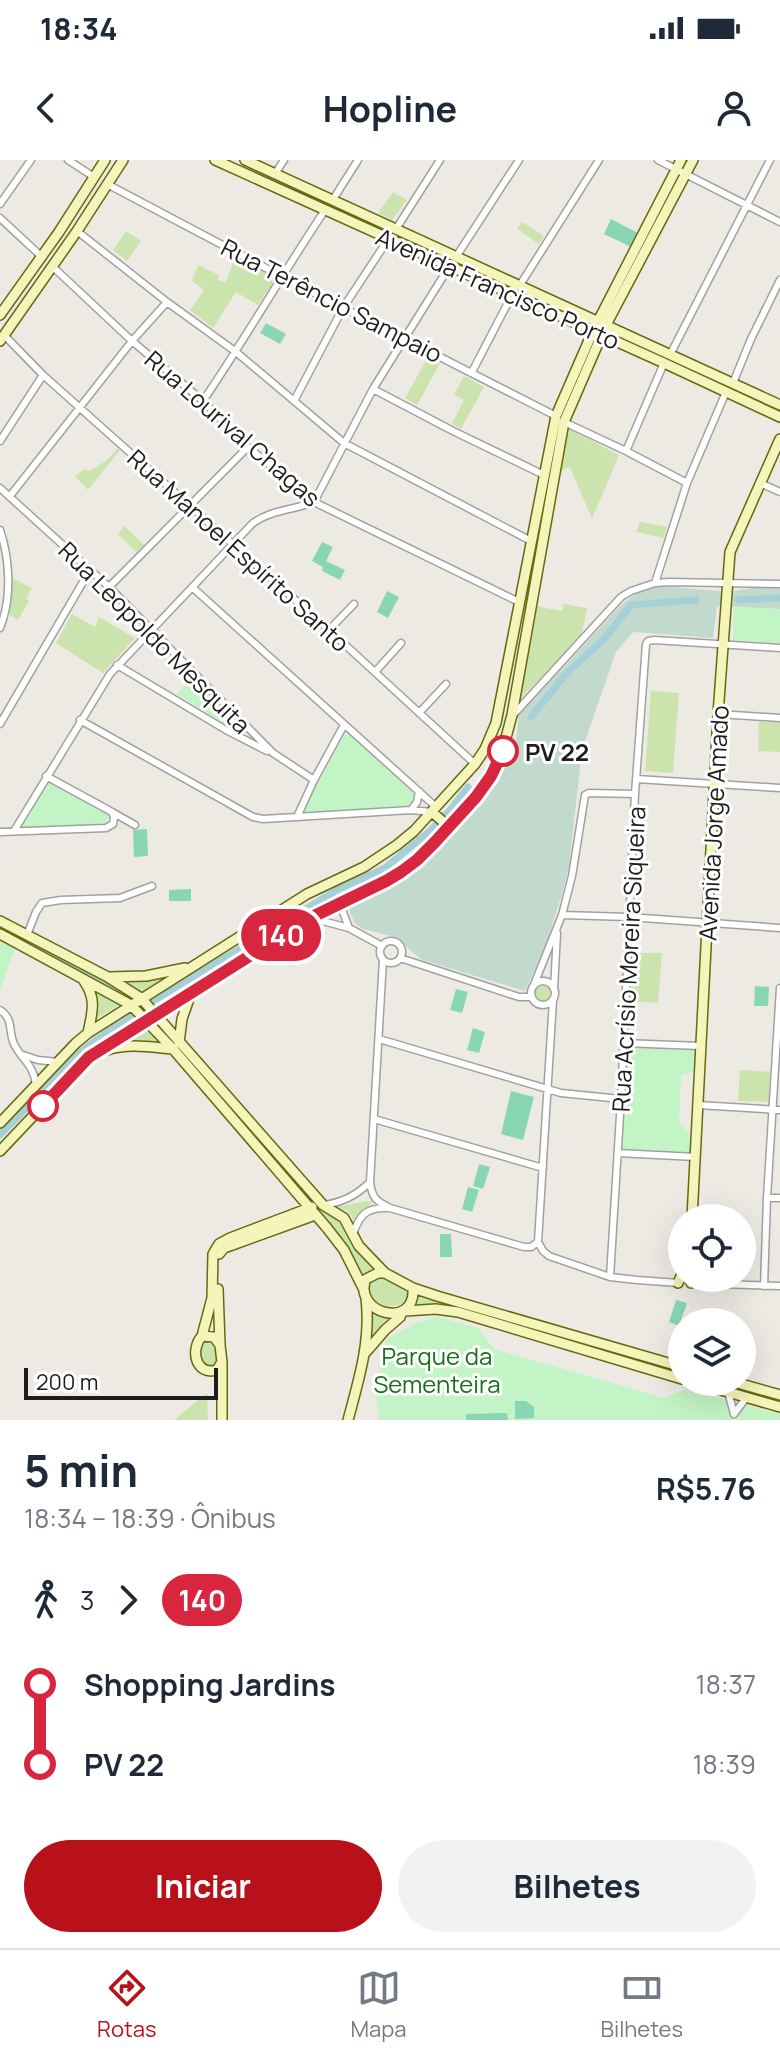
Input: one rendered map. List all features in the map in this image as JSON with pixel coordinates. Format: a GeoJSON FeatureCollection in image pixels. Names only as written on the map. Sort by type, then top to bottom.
{"type":"FeatureCollection","features":[{"type":"Feature","properties":{"kind":"main road"},"geometry":{"type":"LineString","coordinates":[[2,312],[105,160]]}},
{"type":"Feature","properties":{"kind":"main road"},"geometry":{"type":"LineString","coordinates":[[2,338],[123,160]]}},
{"type":"Feature","properties":{"kind":"main road","name":"Avenida Francisco Porto"},"geometry":{"type":"LineString","coordinates":[[215,160],[780,417]]}},
{"type":"Feature","properties":{"kind":"main road","name":"Avenida Francisco Porto"},"geometry":{"type":"LineString","coordinates":[[245,160],[780,405]]}},
{"type":"Feature","properties":{"kind":"main road"},"geometry":{"type":"LineString","coordinates":[[0,1123],[88,1033],[280,914],[307,894],[378,858],[435,811],[475,764],[496,723],[544,475],[560,419],[597,333],[681,168],[693,160]]}},
{"type":"Feature","properties":{"kind":"main road"},"geometry":{"type":"LineString","coordinates":[[59,232],[61,240],[68,244]]}},
{"type":"Feature","properties":{"kind":"main road"},"geometry":{"type":"LineString","coordinates":[[2,312],[11,312],[14,319]]}},
{"type":"Feature","properties":{"kind":"main road"},"geometry":{"type":"LineString","coordinates":[[0,1151],[89,1057],[276,938],[401,872],[417,860],[476,797],[491,776],[503,749],[512,715],[536,585],[560,419]]}},
{"type":"Feature","properties":{"kind":"main road","name":"Avenida Jorge Amado"},"geometry":{"type":"LineString","coordinates":[[693,1204],[718,714],[730,552],[780,439]]}},
{"type":"Feature","properties":{"kind":"main road"},"geometry":{"type":"LineString","coordinates":[[523,581],[528,586],[536,585]]}},
{"type":"Feature","properties":{"kind":"main road"},"geometry":{"type":"LineString","coordinates":[[515,624],[523,623],[528,628]]}},
{"type":"Feature","properties":{"kind":"main road"},"geometry":{"type":"LineString","coordinates":[[435,811],[447,825]]}},
{"type":"Feature","properties":{"kind":"main road"},"geometry":{"type":"LineString","coordinates":[[276,938],[285,923],[280,914]]}},
{"type":"Feature","properties":{"kind":"main road"},"geometry":{"type":"LineString","coordinates":[[0,921],[106,976],[136,1002],[147,1021],[176,1046],[323,1205],[342,1215],[365,1254],[385,1273],[413,1288],[668,1363]]}},
{"type":"Feature","properties":{"kind":"main road"},"geometry":{"type":"LineString","coordinates":[[0,934],[157,1015],[176,1046],[344,1250],[374,1308],[388,1313],[436,1309],[458,1312],[668,1375]]}},
{"type":"Feature","properties":{"kind":"main road"},"geometry":{"type":"LineString","coordinates":[[106,976],[131,978],[192,966]]}},
{"type":"Feature","properties":{"kind":"main road"},"geometry":{"type":"LineString","coordinates":[[82,978],[94,999],[88,1033]]}},
{"type":"Feature","properties":{"kind":"main road"},"geometry":{"type":"LineString","coordinates":[[176,1046],[191,992]]}},
{"type":"Feature","properties":{"kind":"main road"},"geometry":{"type":"LineString","coordinates":[[89,1057],[124,1046],[176,1046]]}},
{"type":"Feature","properties":{"kind":"main road"},"geometry":{"type":"LineString","coordinates":[[288,1217],[295,1193]]}},
{"type":"Feature","properties":{"kind":"main road"},"geometry":{"type":"LineString","coordinates":[[222,1420],[217,1260],[220,1251],[323,1205]]}},
{"type":"Feature","properties":{"kind":"main road"},"geometry":{"type":"LineString","coordinates":[[221,1392],[209,1372],[201,1367],[196,1343],[202,1336],[212,1298],[215,1249],[230,1238],[312,1211]]}},
{"type":"Feature","properties":{"kind":"main road"},"geometry":{"type":"LineString","coordinates":[[348,1420],[366,1352],[366,1279],[385,1273]]}},
{"type":"Feature","properties":{"kind":"main road"},"geometry":{"type":"LineString","coordinates":[[366,1352],[400,1317],[411,1302],[413,1288]]}},
{"type":"Feature","properties":{"kind":"main road"},"geometry":{"type":"LineString","coordinates":[[202,1336],[214,1337],[220,1345]]}},
{"type":"Feature","properties":{"kind":"main road"},"geometry":{"type":"LineString","coordinates":[[209,1372],[220,1367],[222,1362]]}},
{"type":"Feature","properties":{"kind":"main road"},"geometry":{"type":"LineString","coordinates":[[756,1388],[780,1395]]}},
{"type":"Feature","properties":{"kind":"main road"},"geometry":{"type":"LineString","coordinates":[[740,1396],[780,1407]]}},
{"type":"Feature","properties":{"kind":"street"},"geometry":{"type":"LineString","coordinates":[[0,204],[31,160]]}},
{"type":"Feature","properties":{"kind":"street"},"geometry":{"type":"LineString","coordinates":[[68,160],[94,177]]}},
{"type":"Feature","properties":{"kind":"street"},"geometry":{"type":"LineString","coordinates":[[275,174],[284,160]]}},
{"type":"Feature","properties":{"kind":"street"},"geometry":{"type":"LineString","coordinates":[[332,201],[358,160]]}},
{"type":"Feature","properties":{"kind":"street"},"geometry":{"type":"LineString","coordinates":[[396,229],[440,160]]}},
{"type":"Feature","properties":{"kind":"street"},"geometry":{"type":"LineString","coordinates":[[456,257],[519,160]]}},
{"type":"Feature","properties":{"kind":"street"},"geometry":{"type":"LineString","coordinates":[[520,285],[599,160]]}},
{"type":"Feature","properties":{"kind":"street"},"geometry":{"type":"LineString","coordinates":[[658,160],[681,168],[780,222]]}},
{"type":"Feature","properties":{"kind":"street"},"geometry":{"type":"LineString","coordinates":[[671,353],[770,160]]}},
{"type":"Feature","properties":{"kind":"street","name":"Rua Terêncio Sampaio"},"geometry":{"type":"LineString","coordinates":[[107,184],[687,483]]}},
{"type":"Feature","properties":{"kind":"street"},"geometry":{"type":"LineString","coordinates":[[203,401],[325,210]]}},
{"type":"Feature","properties":{"kind":"street"},"geometry":{"type":"LineString","coordinates":[[0,218],[41,256]]}},
{"type":"Feature","properties":{"kind":"street"},"geometry":{"type":"LineString","coordinates":[[77,231],[236,352],[344,443],[531,541]]}},
{"type":"Feature","properties":{"kind":"street"},"geometry":{"type":"LineString","coordinates":[[294,401],[343,308],[389,238]]}},
{"type":"Feature","properties":{"kind":"street","name":"Rua Lourival Chagas"},"geometry":{"type":"LineString","coordinates":[[53,267],[132,341],[203,401],[248,447],[314,502],[520,602]]}},
{"type":"Feature","properties":{"kind":"street"},"geometry":{"type":"LineString","coordinates":[[14,831],[80,720],[117,665],[258,519],[314,502],[373,389],[449,267]]}},
{"type":"Feature","properties":{"kind":"street"},"geometry":{"type":"LineString","coordinates":[[733,383],[780,280]]}},
{"type":"Feature","properties":{"kind":"street"},"geometry":{"type":"LineString","coordinates":[[472,372],[512,295]]}},
{"type":"Feature","properties":{"kind":"street"},"geometry":{"type":"LineString","coordinates":[[10,496],[132,341],[167,302]]}},
{"type":"Feature","properties":{"kind":"street","name":"Rua Manoel Espírito Santo"},"geometry":{"type":"LineString","coordinates":[[2,338],[475,764]]}},
{"type":"Feature","properties":{"kind":"street"},"geometry":{"type":"LineString","coordinates":[[626,451],[664,363]]}},
{"type":"Feature","properties":{"kind":"street"},"geometry":{"type":"LineString","coordinates":[[0,441],[43,375]]}},
{"type":"Feature","properties":{"kind":"street"},"geometry":{"type":"LineString","coordinates":[[373,389],[544,475]]}},
{"type":"Feature","properties":{"kind":"street"},"geometry":{"type":"LineString","coordinates":[[655,583],[687,483],[726,392]]}},
{"type":"Feature","properties":{"kind":"street"},"geometry":{"type":"LineString","coordinates":[[109,587],[248,447]]}},
{"type":"Feature","properties":{"kind":"street"},"geometry":{"type":"LineString","coordinates":[[760,483],[780,492]]}},
{"type":"Feature","properties":{"kind":"street","name":"Rua Leopoldo Mesquita"},"geometry":{"type":"LineString","coordinates":[[0,488],[109,587],[273,753],[314,780]]}},
{"type":"Feature","properties":{"kind":"street"},"geometry":{"type":"LineString","coordinates":[[0,530],[8,568],[8,596],[0,628]]}},
{"type":"Feature","properties":{"kind":"street"},"geometry":{"type":"LineString","coordinates":[[0,724],[90,570]]}},
{"type":"Feature","properties":{"kind":"street"},"geometry":{"type":"LineString","coordinates":[[512,715],[621,597],[631,591],[655,583],[780,584]]}},
{"type":"Feature","properties":{"kind":"street"},"geometry":{"type":"LineString","coordinates":[[192,587],[419,791],[435,811]]}},
{"type":"Feature","properties":{"kind":"street"},"geometry":{"type":"LineString","coordinates":[[329,630],[354,604]]}},
{"type":"Feature","properties":{"kind":"street","name":"Rua Acrísio Moreira Siqueira"},"geometry":{"type":"LineString","coordinates":[[610,1277],[645,647],[648,641],[654,640],[723,645]]}},
{"type":"Feature","properties":{"kind":"street"},"geometry":{"type":"LineString","coordinates":[[375,672],[401,643]]}},
{"type":"Feature","properties":{"kind":"street"},"geometry":{"type":"LineString","coordinates":[[723,645],[780,648]]}},
{"type":"Feature","properties":{"kind":"street"},"geometry":{"type":"LineString","coordinates":[[117,665],[226,730],[273,753]]}},
{"type":"Feature","properties":{"kind":"street"},"geometry":{"type":"LineString","coordinates":[[419,713],[446,684]]}},
{"type":"Feature","properties":{"kind":"street"},"geometry":{"type":"LineString","coordinates":[[718,714],[780,718]]}},
{"type":"Feature","properties":{"kind":"street"},"geometry":{"type":"LineString","coordinates":[[226,730],[239,719]]}},
{"type":"Feature","properties":{"kind":"street"},"geometry":{"type":"LineString","coordinates":[[80,720],[246,815],[263,819],[435,811]]}},
{"type":"Feature","properties":{"kind":"street"},"geometry":{"type":"LineString","coordinates":[[297,817],[344,725]]}},
{"type":"Feature","properties":{"kind":"street"},"geometry":{"type":"LineString","coordinates":[[46,776],[135,825]]}},
{"type":"Feature","properties":{"kind":"street"},"geometry":{"type":"LineString","coordinates":[[636,779],[780,788]]}},
{"type":"Feature","properties":{"kind":"street"},"geometry":{"type":"LineString","coordinates":[[411,810],[417,802],[419,791]]}},
{"type":"Feature","properties":{"kind":"street"},"geometry":{"type":"LineString","coordinates":[[553,1000],[543,1005],[536,1003],[532,997],[533,987],[562,915],[572,876],[585,795],[635,794]]}},
{"type":"Feature","properties":{"kind":"street"},"geometry":{"type":"LineString","coordinates":[[0,832],[106,828],[115,821],[112,812]]}},
{"type":"Feature","properties":{"kind":"street"},"geometry":{"type":"LineString","coordinates":[[27,935],[42,903],[120,898],[152,886]]}},
{"type":"Feature","properties":{"kind":"street"},"geometry":{"type":"LineString","coordinates":[[342,901],[349,928]]}},
{"type":"Feature","properties":{"kind":"street"},"geometry":{"type":"LineString","coordinates":[[562,915],[780,928]]}},
{"type":"Feature","properties":{"kind":"street"},"geometry":{"type":"LineString","coordinates":[[310,918],[349,928],[382,946]]}},
{"type":"Feature","properties":{"kind":"street"},"geometry":{"type":"LineString","coordinates":[[558,927],[538,1242],[549,1256],[610,1277],[668,1278]]}},
{"type":"Feature","properties":{"kind":"street"},"geometry":{"type":"LineString","coordinates":[[383,960],[392,963],[400,958],[402,952],[397,943],[387,942],[380,953],[383,960],[370,1182],[373,1197],[390,1208]]}},
{"type":"Feature","properties":{"kind":"street"},"geometry":{"type":"LineString","coordinates":[[400,958],[519,997],[532,997]]}},
{"type":"Feature","properties":{"kind":"street"},"geometry":{"type":"LineString","coordinates":[[533,987],[539,982],[546,982],[554,989]]}},
{"type":"Feature","properties":{"kind":"street"},"geometry":{"type":"LineString","coordinates":[[764,1286],[767,1198],[777,1109],[780,988]]}},
{"type":"Feature","properties":{"kind":"street"},"geometry":{"type":"LineString","coordinates":[[0,1010],[8,1017],[13,1043],[34,1072],[36,1084]]}},
{"type":"Feature","properties":{"kind":"street"},"geometry":{"type":"LineString","coordinates":[[379,1039],[561,1093],[621,1099]]}},
{"type":"Feature","properties":{"kind":"street"},"geometry":{"type":"LineString","coordinates":[[623,1043],[700,1046]]}},
{"type":"Feature","properties":{"kind":"street"},"geometry":{"type":"LineString","coordinates":[[23,1055],[59,1062]]}},
{"type":"Feature","properties":{"kind":"street"},"geometry":{"type":"LineString","coordinates":[[698,1105],[777,1109]]}},
{"type":"Feature","properties":{"kind":"street"},"geometry":{"type":"LineString","coordinates":[[374,1119],[543,1168]]}},
{"type":"Feature","properties":{"kind":"street"},"geometry":{"type":"LineString","coordinates":[[618,1153],[696,1157]]}},
{"type":"Feature","properties":{"kind":"street"},"geometry":{"type":"LineString","coordinates":[[323,1205],[341,1202],[370,1182]]}},
{"type":"Feature","properties":{"kind":"street"},"geometry":{"type":"LineString","coordinates":[[767,1198],[780,1198]]}},
{"type":"Feature","properties":{"kind":"street"},"geometry":{"type":"LineString","coordinates":[[353,1234],[358,1220],[367,1211],[381,1207],[524,1247],[538,1242]]}},
{"type":"Feature","properties":{"kind":"street"},"geometry":{"type":"LineString","coordinates":[[756,1285],[780,1286]]}},
{"type":"Feature","properties":{"kind":"street"},"geometry":{"type":"LineString","coordinates":[[729,1396],[734,1414],[746,1398]]}},
{"type":"Feature","properties":{"kind":"green space"},"geometry":{"type":"Polygon","coordinates":[[[393,192],[407,200],[392,220],[378,213],[393,192]]]}},
{"type":"Feature","properties":{"kind":"green space"},"geometry":{"type":"Polygon","coordinates":[[[611,219],[638,233],[631,247],[604,234],[611,219]]]}},
{"type":"Feature","properties":{"kind":"green space"},"geometry":{"type":"Polygon","coordinates":[[[522,222],[544,236],[539,244],[517,229],[522,222]]]}},
{"type":"Feature","properties":{"kind":"green space"},"geometry":{"type":"Polygon","coordinates":[[[126,231],[141,241],[127,261],[113,250],[126,231]]]}},
{"type":"Feature","properties":{"kind":"green space"},"geometry":{"type":"Polygon","coordinates":[[[236,257],[276,278],[258,305],[236,292],[213,328],[190,310],[204,290],[192,281],[198,265],[219,275],[217,279],[225,283],[236,257]]]}},
{"type":"Feature","properties":{"kind":"green space"},"geometry":{"type":"Polygon","coordinates":[[[266,323],[286,334],[280,344],[260,333],[266,323]]]}},
{"type":"Feature","properties":{"kind":"green space"},"geometry":{"type":"Polygon","coordinates":[[[428,357],[440,363],[417,405],[405,398],[428,357]]]}},
{"type":"Feature","properties":{"kind":"green space"},"geometry":{"type":"Polygon","coordinates":[[[464,376],[484,387],[461,429],[452,424],[464,400],[454,395],[464,376]]]}},
{"type":"Feature","properties":{"kind":"green space"},"geometry":{"type":"Polygon","coordinates":[[[567,428],[619,455],[592,519],[570,467],[560,471],[567,428]]]}},
{"type":"Feature","properties":{"kind":"green space"},"geometry":{"type":"Polygon","coordinates":[[[118,448],[120,450],[88,490],[75,476],[106,461],[118,448]]]}},
{"type":"Feature","properties":{"kind":"green space"},"geometry":{"type":"Polygon","coordinates":[[[640,522],[667,527],[664,538],[636,532],[640,522]]]}},
{"type":"Feature","properties":{"kind":"green space"},"geometry":{"type":"Polygon","coordinates":[[[124,526],[144,545],[136,552],[118,534],[124,526]]]}},
{"type":"Feature","properties":{"kind":"green space"},"geometry":{"type":"Polygon","coordinates":[[[322,542],[333,547],[326,561],[345,570],[340,580],[322,571],[323,567],[312,561],[322,542]]]}},
{"type":"Feature","properties":{"kind":"green space"},"geometry":{"type":"Polygon","coordinates":[[[12,578],[32,588],[26,599],[29,601],[18,620],[9,615],[12,578]]]}},
{"type":"Feature","properties":{"kind":"green space"},"geometry":{"type":"Polygon","coordinates":[[[663,586],[728,592],[780,588],[780,609],[717,606],[713,638],[633,632],[616,652],[582,750],[569,866],[563,891],[546,944],[525,991],[422,960],[395,937],[363,929],[355,923],[349,907],[392,888],[448,835],[501,771],[516,743],[519,712],[620,606],[636,593],[663,586]]]}},
{"type":"Feature","properties":{"kind":"green space"},"geometry":{"type":"Polygon","coordinates":[[[387,591],[399,597],[388,618],[377,612],[387,591]]]}},
{"type":"Feature","properties":{"kind":"green space"},"geometry":{"type":"Polygon","coordinates":[[[564,604],[587,608],[582,633],[520,699],[536,606],[562,611],[564,604]]]}},
{"type":"Feature","properties":{"kind":"green space"},"geometry":{"type":"Polygon","coordinates":[[[734,607],[780,609],[780,643],[733,640],[734,607]]]}},
{"type":"Feature","properties":{"kind":"green space"},"geometry":{"type":"Polygon","coordinates":[[[72,614],[95,627],[99,617],[135,638],[103,673],[56,643],[72,614]]]}},
{"type":"Feature","properties":{"kind":"green space"},"geometry":{"type":"Polygon","coordinates":[[[193,677],[235,717],[235,721],[226,725],[177,694],[193,677]]]}},
{"type":"Feature","properties":{"kind":"green space"},"geometry":{"type":"Polygon","coordinates":[[[651,691],[679,693],[673,773],[645,771],[651,691]]]}},
{"type":"Feature","properties":{"kind":"green space"},"geometry":{"type":"Polygon","coordinates":[[[759,722],[780,722],[780,752],[758,751],[759,722]]]}},
{"type":"Feature","properties":{"kind":"green space"},"geometry":{"type":"Polygon","coordinates":[[[348,729],[415,792],[416,797],[407,807],[301,813],[348,729]]]}},
{"type":"Feature","properties":{"kind":"green space"},"geometry":{"type":"Polygon","coordinates":[[[49,780],[110,813],[105,826],[21,827],[49,780]]]}},
{"type":"Feature","properties":{"kind":"green space"},"geometry":{"type":"Polygon","coordinates":[[[147,829],[148,856],[134,857],[133,830],[147,829]]]}},
{"type":"Feature","properties":{"kind":"green space"},"geometry":{"type":"Polygon","coordinates":[[[191,889],[191,901],[169,901],[169,890],[191,889]]]}},
{"type":"Feature","properties":{"kind":"green space"},"geometry":{"type":"Polygon","coordinates":[[[0,940],[15,948],[0,990],[0,940]]]}},
{"type":"Feature","properties":{"kind":"green space"},"geometry":{"type":"Polygon","coordinates":[[[632,953],[662,953],[658,1003],[629,1001],[632,953]]]}},
{"type":"Feature","properties":{"kind":"green space"},"geometry":{"type":"Polygon","coordinates":[[[174,974],[141,995],[117,978],[174,974]]]}},
{"type":"Feature","properties":{"kind":"green space"},"geometry":{"type":"Polygon","coordinates":[[[86,983],[123,1003],[89,1023],[86,983]]]}},
{"type":"Feature","properties":{"kind":"green space"},"geometry":{"type":"Polygon","coordinates":[[[543,984],[552,993],[543,1002],[534,993],[543,984]]]}},
{"type":"Feature","properties":{"kind":"green space"},"geometry":{"type":"Polygon","coordinates":[[[755,986],[769,987],[768,1006],[754,1006],[755,986]]]}},
{"type":"Feature","properties":{"kind":"green space"},"geometry":{"type":"Polygon","coordinates":[[[456,989],[468,992],[462,1013],[450,1010],[456,989]]]}},
{"type":"Feature","properties":{"kind":"green space"},"geometry":{"type":"Polygon","coordinates":[[[143,1028],[162,1045],[120,1043],[143,1028]]]}},
{"type":"Feature","properties":{"kind":"green space"},"geometry":{"type":"Polygon","coordinates":[[[473,1028],[485,1032],[479,1053],[467,1050],[473,1028]]]}},
{"type":"Feature","properties":{"kind":"green space"},"geometry":{"type":"Polygon","coordinates":[[[623,1043],[700,1046],[699,1069],[681,1076],[679,1123],[695,1140],[696,1157],[618,1153],[620,1119],[628,1115],[629,1069],[623,1062],[623,1043]]]}},
{"type":"Feature","properties":{"kind":"green space"},"geometry":{"type":"Polygon","coordinates":[[[740,1070],[770,1072],[769,1102],[738,1101],[740,1070]]]}},
{"type":"Feature","properties":{"kind":"green space"},"geometry":{"type":"Polygon","coordinates":[[[511,1091],[534,1097],[523,1140],[501,1134],[511,1091]]]}},
{"type":"Feature","properties":{"kind":"green space"},"geometry":{"type":"Polygon","coordinates":[[[479,1164],[490,1167],[483,1189],[473,1186],[479,1164]]]}},
{"type":"Feature","properties":{"kind":"green space"},"geometry":{"type":"Polygon","coordinates":[[[468,1187],[479,1190],[472,1212],[462,1209],[468,1187]]]}},
{"type":"Feature","properties":{"kind":"green space"},"geometry":{"type":"Polygon","coordinates":[[[373,1202],[354,1221],[349,1212],[338,1207],[373,1202]]]}},
{"type":"Feature","properties":{"kind":"green space"},"geometry":{"type":"Polygon","coordinates":[[[320,1210],[337,1220],[355,1247],[377,1270],[363,1278],[352,1252],[316,1211],[320,1210]]]}},
{"type":"Feature","properties":{"kind":"green space"},"geometry":{"type":"Polygon","coordinates":[[[440,1234],[451,1234],[452,1257],[440,1257],[440,1234]]]}},
{"type":"Feature","properties":{"kind":"green space"},"geometry":{"type":"Polygon","coordinates":[[[380,1275],[410,1292],[406,1303],[389,1307],[373,1299],[368,1282],[380,1275]]]}},
{"type":"Feature","properties":{"kind":"green space"},"geometry":{"type":"Polygon","coordinates":[[[418,1292],[668,1366],[668,1370],[439,1303],[411,1309],[418,1299],[418,1292]]]}},
{"type":"Feature","properties":{"kind":"green space"},"geometry":{"type":"Polygon","coordinates":[[[676,1300],[687,1303],[685,1308],[673,1308],[676,1300]]]}},
{"type":"Feature","properties":{"kind":"green space"},"geometry":{"type":"Polygon","coordinates":[[[371,1308],[397,1315],[370,1339],[371,1308]]]}},
{"type":"Feature","properties":{"kind":"green space","name":"Parque da Sementeira"},"geometry":{"type":"Polygon","coordinates":[[[437,1317],[478,1328],[494,1349],[664,1398],[712,1396],[780,1414],[780,1420],[377,1420],[379,1414],[374,1389],[387,1339],[416,1323],[437,1317]]]}},
{"type":"Feature","properties":{"kind":"green space"},"geometry":{"type":"Polygon","coordinates":[[[207,1338],[215,1340],[220,1360],[215,1368],[202,1368],[197,1343],[207,1338]]]}},
{"type":"Feature","properties":{"kind":"green space"},"geometry":{"type":"Polygon","coordinates":[[[207,1393],[208,1420],[174,1420],[207,1393]]]}},
{"type":"Feature","properties":{"kind":"green space"},"geometry":{"type":"Polygon","coordinates":[[[515,1401],[526,1401],[534,1407],[534,1418],[515,1419],[515,1401]]]}},
{"type":"Feature","properties":{"kind":"green space"},"geometry":{"type":"Polygon","coordinates":[[[507,1413],[508,1420],[466,1420],[466,1414],[507,1413]]]}},
{"type":"Feature","properties":{"kind":"waterway"},"geometry":{"type":"LineString","coordinates":[[738,600],[780,598]]}},
{"type":"Feature","properties":{"kind":"waterway"},"geometry":{"type":"LineString","coordinates":[[531,717],[566,674],[605,638],[631,605],[696,600]]}},
{"type":"Feature","properties":{"kind":"waterway"},"geometry":{"type":"LineString","coordinates":[[153,1001],[337,890],[385,868],[431,830],[468,787]]}},
{"type":"Feature","properties":{"kind":"waterway"},"geometry":{"type":"LineString","coordinates":[[0,929],[119,990]]}},
{"type":"Feature","properties":{"kind":"waterway"},"geometry":{"type":"LineString","coordinates":[[0,1135],[85,1048],[131,1015]]}},
{"type":"Feature","properties":{"kind":"bus line","name":"140"},"geometry":{"type":"LineString","coordinates":[[43,1106],[89,1057],[293,927],[386,881],[417,860],[476,797],[503,751]]}},
{"type":"Feature","properties":{"kind":"place","name":"PV 22"},"geometry":{"type":"Point","coordinates":[503,751]}}]}
